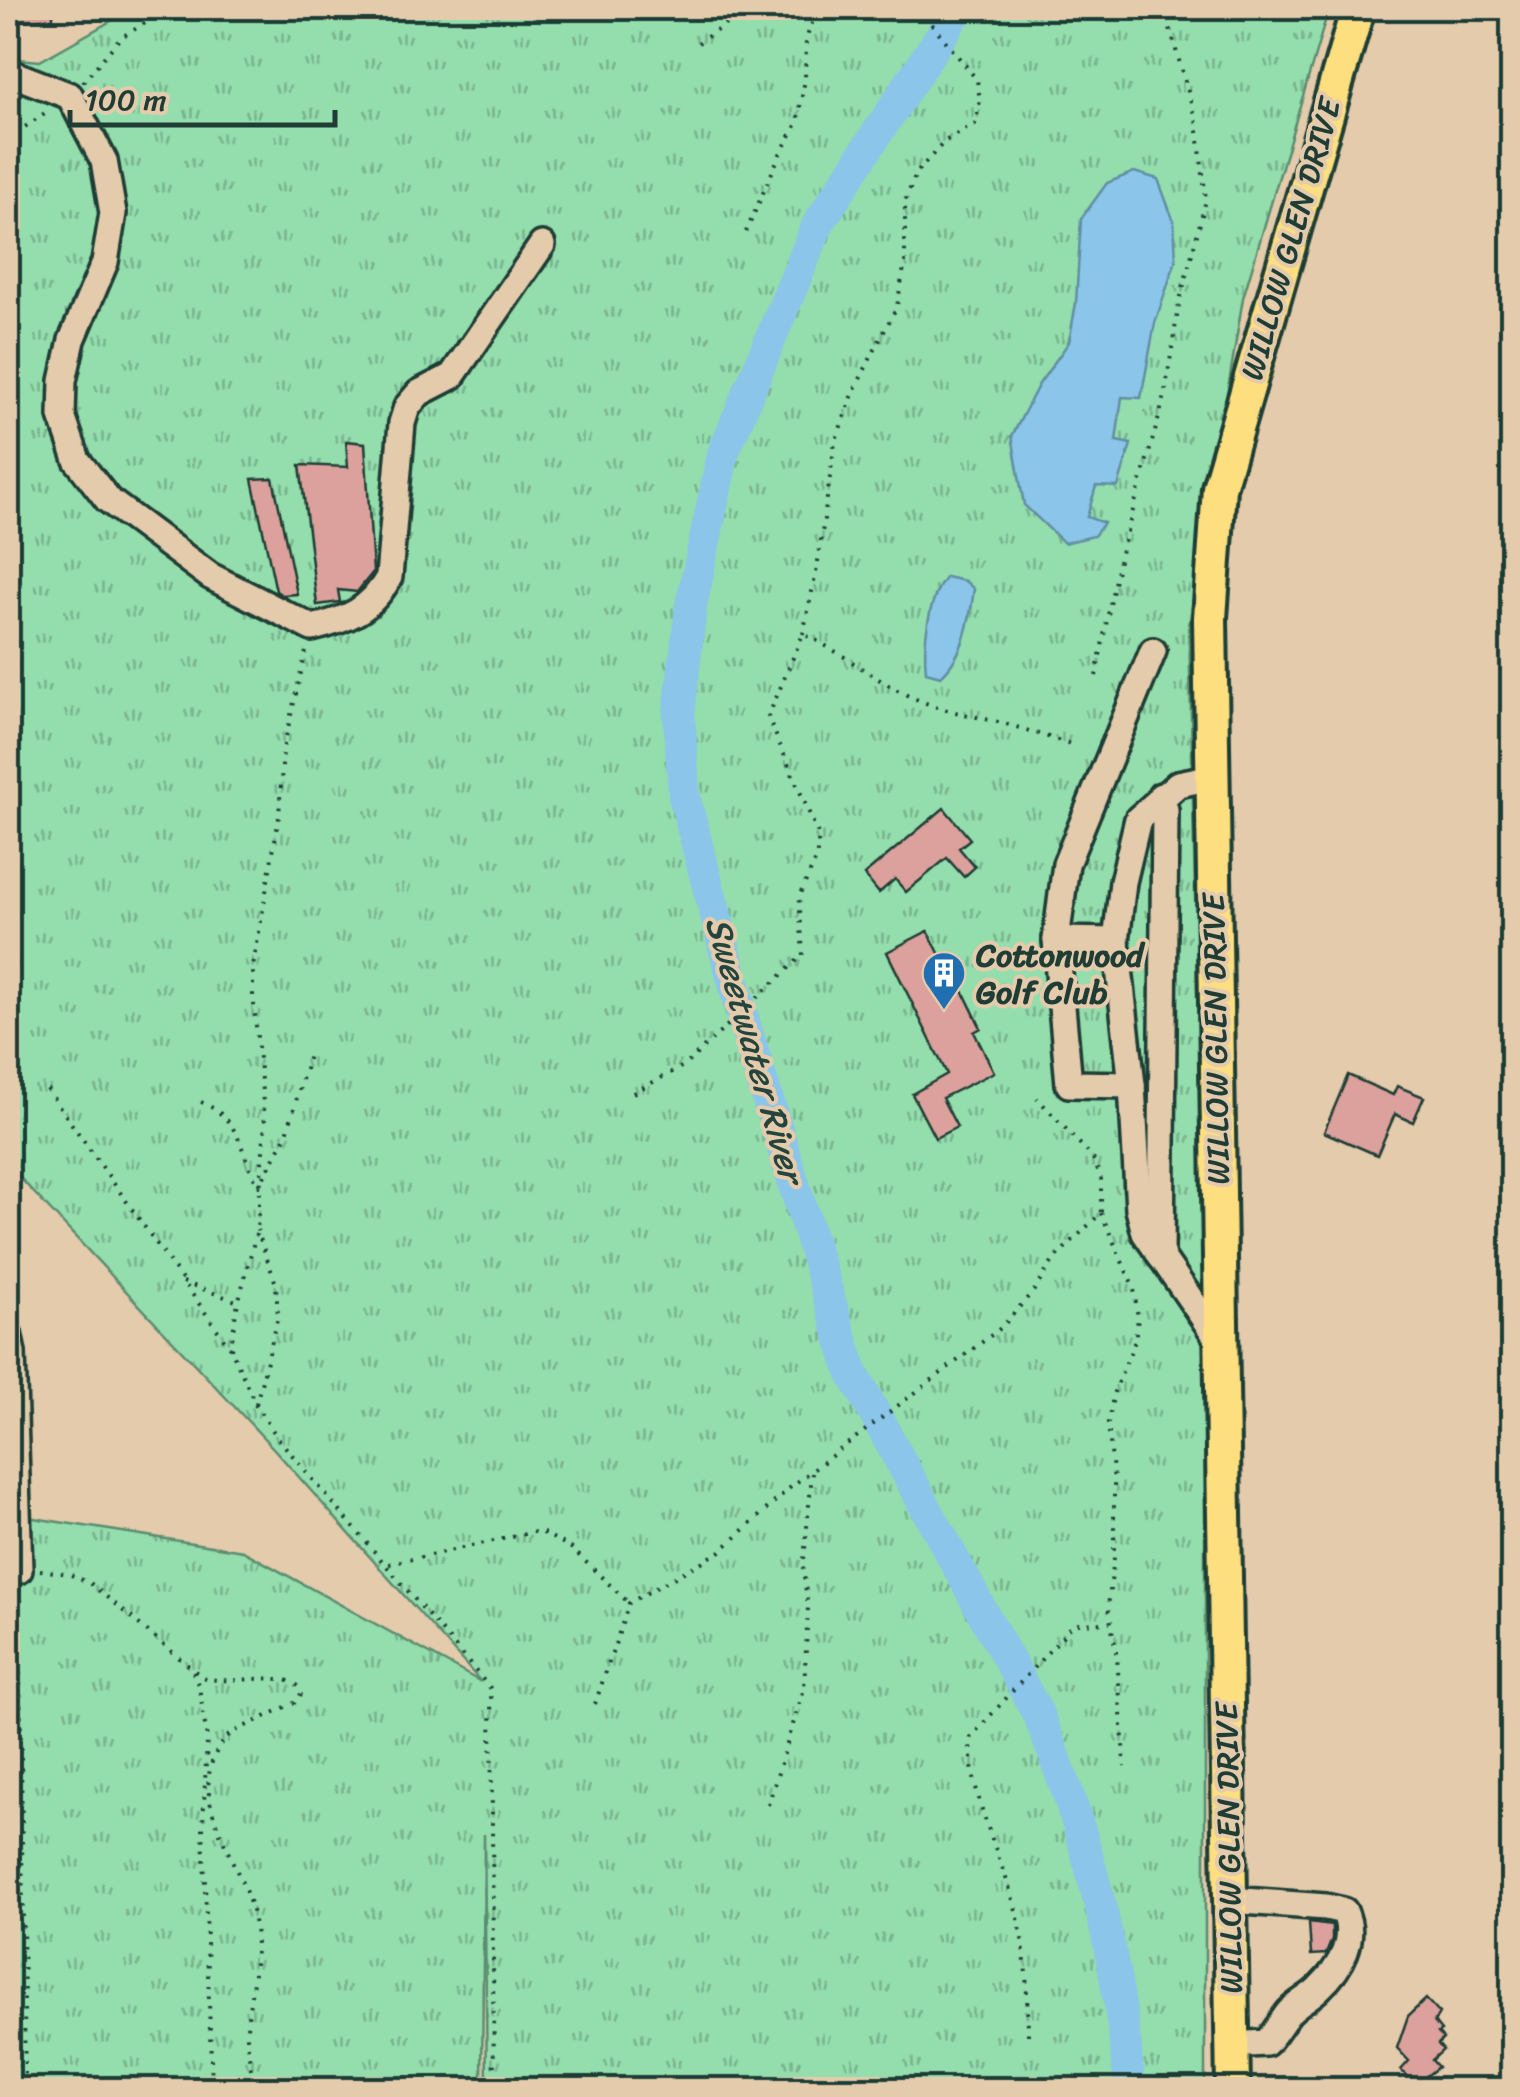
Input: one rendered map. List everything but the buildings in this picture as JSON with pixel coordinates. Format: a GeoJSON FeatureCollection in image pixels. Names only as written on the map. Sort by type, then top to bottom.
{"type":"FeatureCollection","features":[{"type":"Feature","properties":{"kind":"main road","name":"WILLOW GLEN DRIVE"},"geometry":{"type":"LineString","coordinates":[[1233,2090],[1210,618],[1219,488],[1358,8]]}},
{"type":"Feature","properties":{"kind":"lane"},"geometry":{"type":"LineString","coordinates":[[8,72],[70,96],[104,162],[112,213],[105,262],[72,340],[62,381],[62,416],[77,460],[108,500],[196,566],[312,628],[355,615],[382,590],[389,578],[402,423],[407,407],[419,393],[452,376],[542,245]]}},
{"type":"Feature","properties":{"kind":"lane"},"geometry":{"type":"LineString","coordinates":[[1132,1085],[1069,1084],[1056,940],[1066,864],[1152,651]]}},
{"type":"Feature","properties":{"kind":"lane"},"geometry":{"type":"LineString","coordinates":[[1213,777],[1178,784],[1138,819],[1123,882],[1116,941],[1132,1085],[1139,1209],[1146,1233],[1220,1342]]}},
{"type":"Feature","properties":{"kind":"lane"},"geometry":{"type":"LineString","coordinates":[[1161,1257],[1165,830],[1162,796]]}},
{"type":"Feature","properties":{"kind":"lane"},"geometry":{"type":"LineString","coordinates":[[1056,940],[1116,941]]}},
{"type":"Feature","properties":{"kind":"lane"},"geometry":{"type":"LineString","coordinates":[[8,1333],[12,1353],[19,1570]]}},
{"type":"Feature","properties":{"kind":"lane"},"geometry":{"type":"LineString","coordinates":[[1230,1900],[1326,1907],[1344,1911],[1351,1926],[1348,1948],[1334,1969],[1320,1988],[1292,2009],[1266,2043],[1232,2045]]}},
{"type":"Feature","properties":{"kind":"path"},"geometry":{"type":"LineString","coordinates":[[8,138],[70,96],[120,38],[170,8]]}},
{"type":"Feature","properties":{"kind":"path"},"geometry":{"type":"LineString","coordinates":[[633,1094],[685,1065],[802,954],[799,896],[816,860],[819,836],[768,717],[803,634],[835,442],[896,306],[905,262],[905,202],[916,173],[945,141],[975,124],[980,100],[977,80],[919,8]]}},
{"type":"Feature","properties":{"kind":"path"},"geometry":{"type":"LineString","coordinates":[[1096,676],[1118,564],[1164,399],[1179,304],[1206,200],[1197,123],[1164,8]]}},
{"type":"Feature","properties":{"kind":"path"},"geometry":{"type":"LineString","coordinates":[[698,43],[732,20],[819,9]]}},
{"type":"Feature","properties":{"kind":"path"},"geometry":{"type":"LineString","coordinates":[[746,232],[797,124],[805,79],[806,39],[819,9]]}},
{"type":"Feature","properties":{"kind":"path"},"geometry":{"type":"LineString","coordinates":[[231,1349],[238,1302],[257,1230],[265,1124],[252,994],[253,967],[279,817],[283,748],[312,628]]}},
{"type":"Feature","properties":{"kind":"path"},"geometry":{"type":"LineString","coordinates":[[803,634],[916,700],[1072,744]]}},
{"type":"Feature","properties":{"kind":"path"},"geometry":{"type":"LineString","coordinates":[[259,1186],[286,1137],[309,1055]]}},
{"type":"Feature","properties":{"kind":"path"},"geometry":{"type":"LineString","coordinates":[[47,1089],[231,1349],[256,1405],[277,1437],[491,1689],[494,2090]]}},
{"type":"Feature","properties":{"kind":"path"},"geometry":{"type":"LineString","coordinates":[[1037,1098],[1093,1158],[1101,1179],[1101,1213],[1134,1289],[1138,1318],[1135,1342],[1114,1392],[1108,1422],[1114,1482],[1114,1557],[1108,1607],[1118,1657],[1124,1767]]}},
{"type":"Feature","properties":{"kind":"path"},"geometry":{"type":"LineString","coordinates":[[202,1102],[222,1111],[238,1135],[247,1166],[259,1186]]}},
{"type":"Feature","properties":{"kind":"path"},"geometry":{"type":"LineString","coordinates":[[595,1704],[628,1603],[720,1552],[793,1485],[1002,1327],[1055,1258],[1101,1213]]}},
{"type":"Feature","properties":{"kind":"path"},"geometry":{"type":"LineString","coordinates":[[256,1405],[278,1318],[276,1284],[257,1230]]}},
{"type":"Feature","properties":{"kind":"path"},"geometry":{"type":"LineString","coordinates":[[183,1282],[238,1302]]}},
{"type":"Feature","properties":{"kind":"path"},"geometry":{"type":"LineString","coordinates":[[768,1805],[804,1689],[808,1608],[803,1570],[812,1473]]}},
{"type":"Feature","properties":{"kind":"path"},"geometry":{"type":"LineString","coordinates":[[388,1564],[539,1530],[570,1547],[628,1603]]}},
{"type":"Feature","properties":{"kind":"path"},"geometry":{"type":"LineString","coordinates":[[25,2090],[19,1570],[69,1574],[90,1583],[193,1672],[221,1683],[286,1679],[294,1682],[301,1694],[294,1703],[239,1728],[224,1740],[208,1784],[213,1814],[254,1918],[256,1968],[247,2037],[252,2090]]}},
{"type":"Feature","properties":{"kind":"path"},"geometry":{"type":"LineString","coordinates":[[1028,2035],[1026,1952],[1005,1872],[986,1826],[970,1738],[1068,1629],[1078,1624],[1111,1623]]}},
{"type":"Feature","properties":{"kind":"path"},"geometry":{"type":"LineString","coordinates":[[193,1672],[207,1738],[202,1826],[212,2090]]}},
{"type":"Feature","properties":{"kind":"green space","name":"Cottonwood Golf Club"},"geometry":{"type":"Polygon","coordinates":[[[134,8],[1329,8],[1243,298],[1189,625],[1205,1347],[1205,2089],[487,2089],[484,1834],[482,2089],[8,2089],[8,1514],[243,1551],[481,1682],[274,1449],[8,1165],[8,58],[40,61],[134,8]]]}},
{"type":"Feature","properties":{"kind":"water"},"geometry":{"type":"Polygon","coordinates":[[[1134,172],[1158,179],[1174,222],[1176,260],[1155,323],[1141,398],[1122,397],[1116,441],[1131,444],[1118,487],[1096,486],[1087,517],[1104,523],[1094,536],[1064,543],[1024,505],[1012,436],[1039,384],[1069,342],[1076,303],[1081,219],[1107,183],[1134,172]]]}},
{"type":"Feature","properties":{"kind":"water"},"geometry":{"type":"Polygon","coordinates":[[[946,577],[965,581],[974,589],[960,648],[941,676],[926,672],[925,649],[931,609],[946,577]]]}},
{"type":"Feature","properties":{"kind":"waterway","name":"Sweetwater River"},"geometry":{"type":"LineString","coordinates":[[959,8],[818,224],[723,454],[691,606],[679,713],[684,796],[746,1029],[852,1372],[1038,1714],[1072,1805],[1109,1945],[1130,2090]]}},
{"type":"Feature","properties":{"kind":"place","name":"Cottonwood Golf Club"},"geometry":{"type":"Point","coordinates":[944,1011]}}]}
